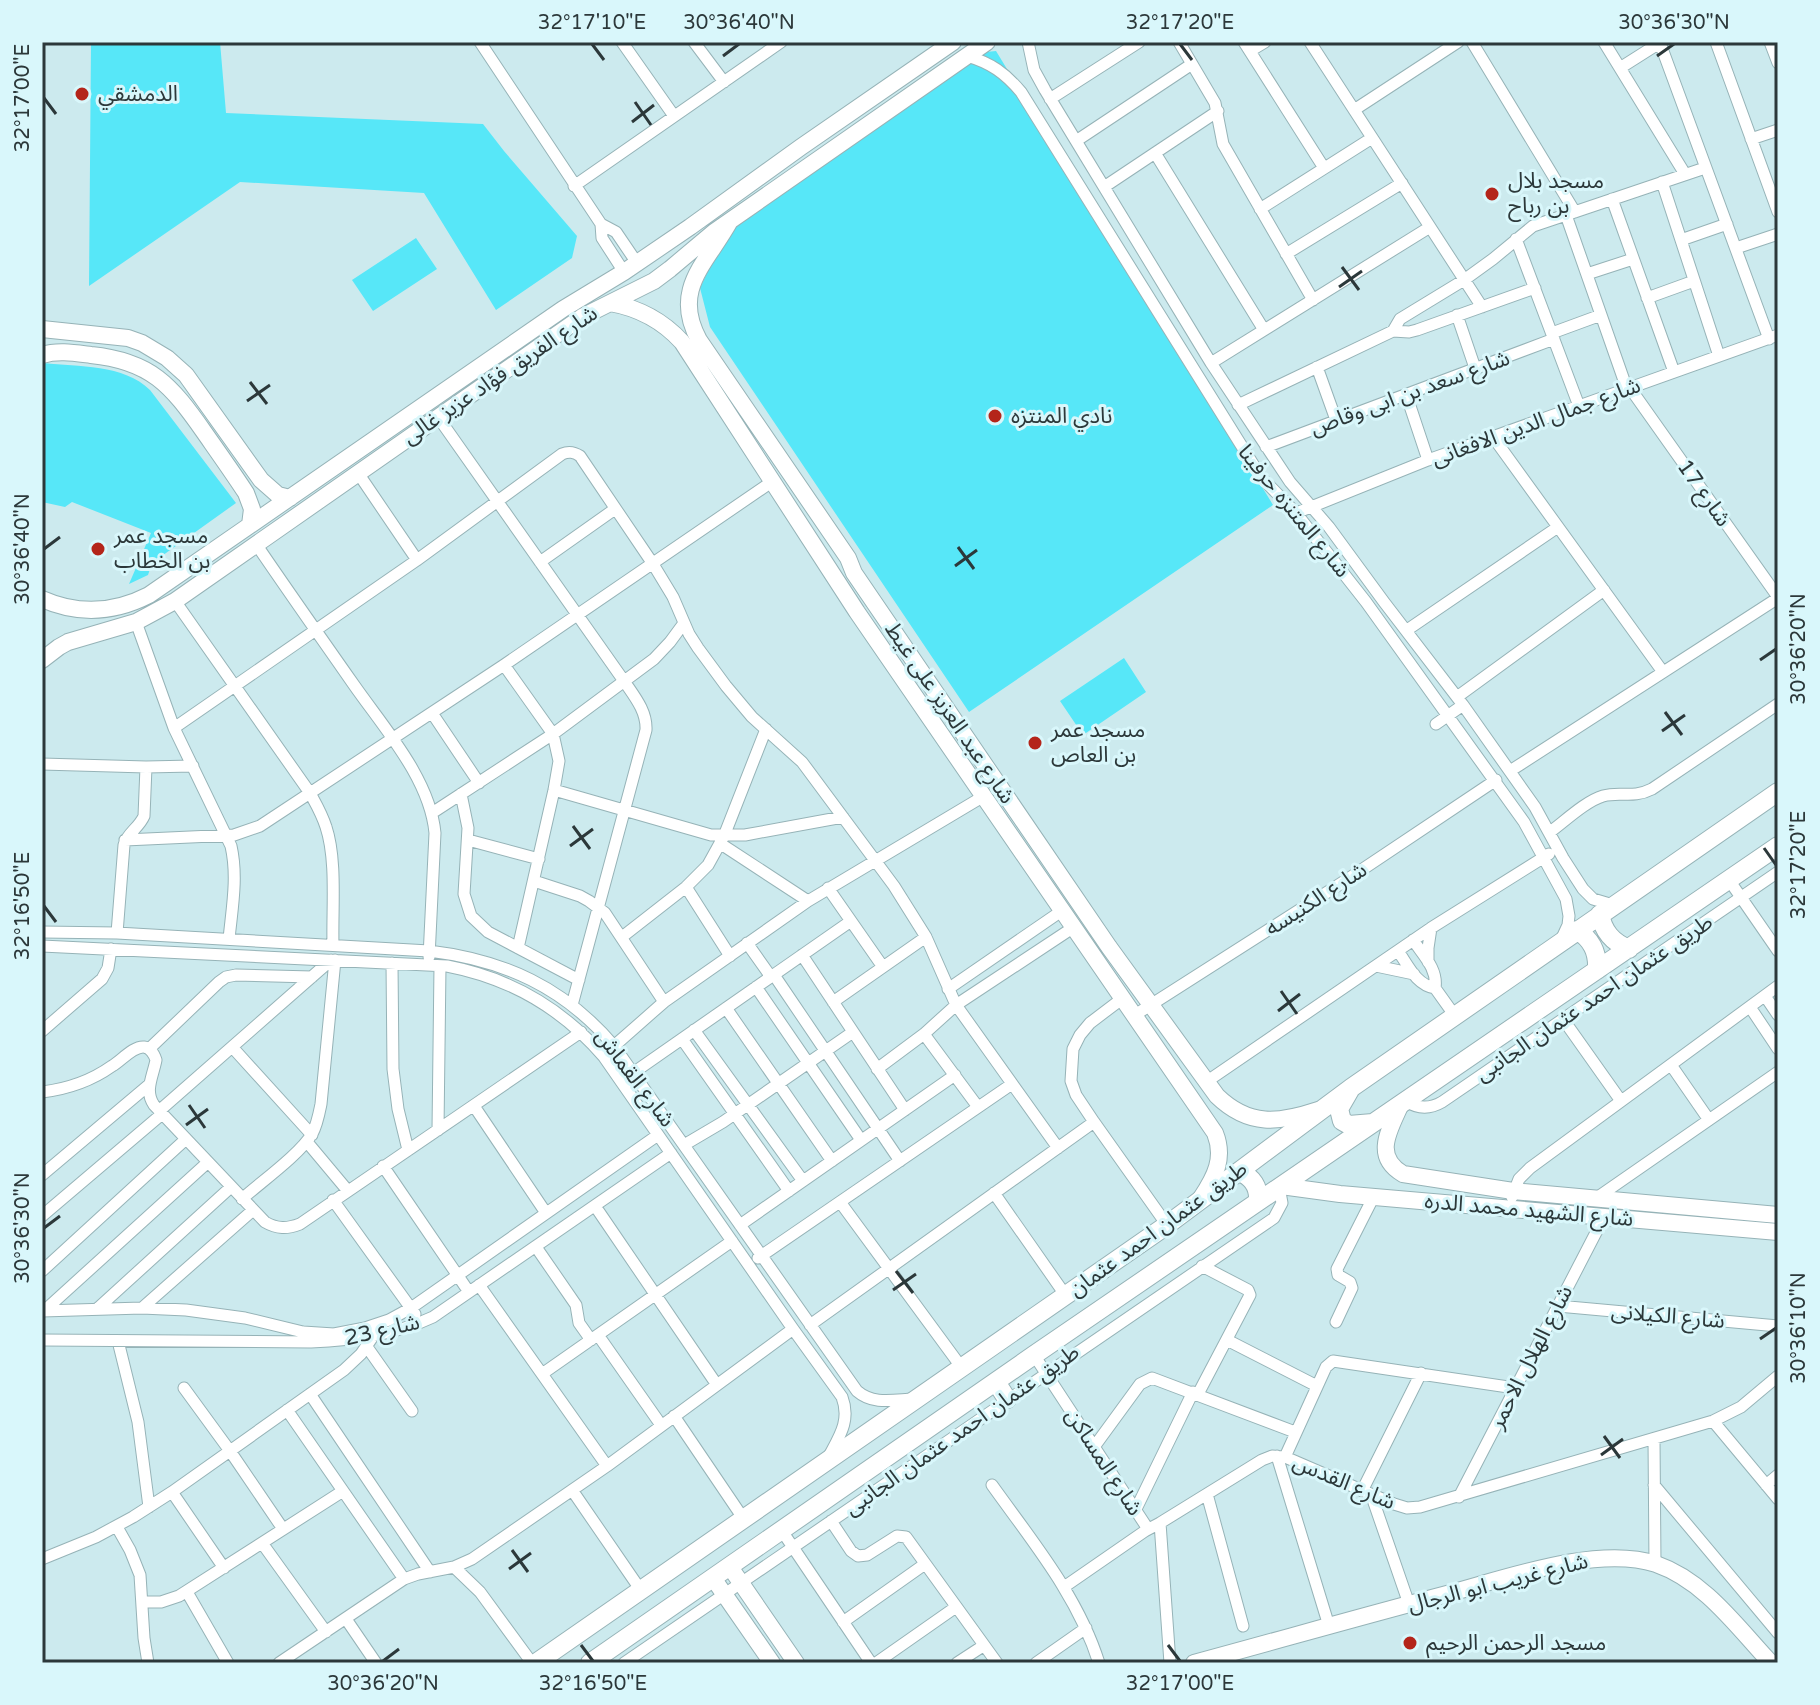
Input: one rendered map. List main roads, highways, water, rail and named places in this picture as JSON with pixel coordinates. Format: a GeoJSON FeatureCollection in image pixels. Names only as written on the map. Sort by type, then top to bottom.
{"type":"FeatureCollection","features":[{"type":"Feature","properties":{"kind":"main road","name":"طريق عثمان احمد عثمان"},"geometry":{"type":"LineString","coordinates":[[534,1663],[1066,1296],[1199,1202],[1351,1088],[1778,792]]}},
{"type":"Feature","properties":{"kind":"main road","name":"طريق عثمان احمد عثمان"},"geometry":{"type":"LineString","coordinates":[[590,1663],[1778,846]]}},
{"type":"Feature","properties":{"kind":"main road"},"geometry":{"type":"LineString","coordinates":[[1607,909],[1605,929],[1609,936],[1629,949]]}},
{"type":"Feature","properties":{"kind":"main road"},"geometry":{"type":"LineString","coordinates":[[1577,930],[1594,947],[1597,970]]}},
{"type":"Feature","properties":{"kind":"main road"},"geometry":{"type":"LineString","coordinates":[[1351,1088],[1339,1109],[1342,1121],[1349,1125],[1373,1123]]}},
{"type":"Feature","properties":{"kind":"main road"},"geometry":{"type":"LineString","coordinates":[[1239,1172],[1254,1183],[1258,1201]]}},
{"type":"Feature","properties":{"kind":"main road"},"geometry":{"type":"LineString","coordinates":[[996,1382],[1007,1399]]}},
{"type":"Feature","properties":{"kind":"main road"},"geometry":{"type":"LineString","coordinates":[[887,1420],[888,1436],[894,1442],[906,1444]]}},
{"type":"Feature","properties":{"kind":"main road"},"geometry":{"type":"LineString","coordinates":[[859,1439],[869,1439],[877,1445],[881,1454],[879,1464]]}},
{"type":"Feature","properties":{"kind":"main road"},"geometry":{"type":"LineString","coordinates":[[820,1504],[831,1521]]}},
{"type":"Feature","properties":{"kind":"place","name":"الدمشقي"},"geometry":{"type":"Point","coordinates":[82,94]}},
{"type":"Feature","properties":{"kind":"place","name":"مسجد بلال بن رباح"},"geometry":{"type":"Point","coordinates":[1492,194]}},
{"type":"Feature","properties":{"kind":"place","name":"نادي المنتزه"},"geometry":{"type":"Point","coordinates":[995,416]}},
{"type":"Feature","properties":{"kind":"place","name":"مسجد عمر بن الخطاب"},"geometry":{"type":"Point","coordinates":[98,549]}},
{"type":"Feature","properties":{"kind":"place","name":"مسجد عمر بن العاص"},"geometry":{"type":"Point","coordinates":[1035,743]}},
{"type":"Feature","properties":{"kind":"place","name":"مسجد الرحمن الرحيم"},"geometry":{"type":"Point","coordinates":[1410,1643]}}]}
